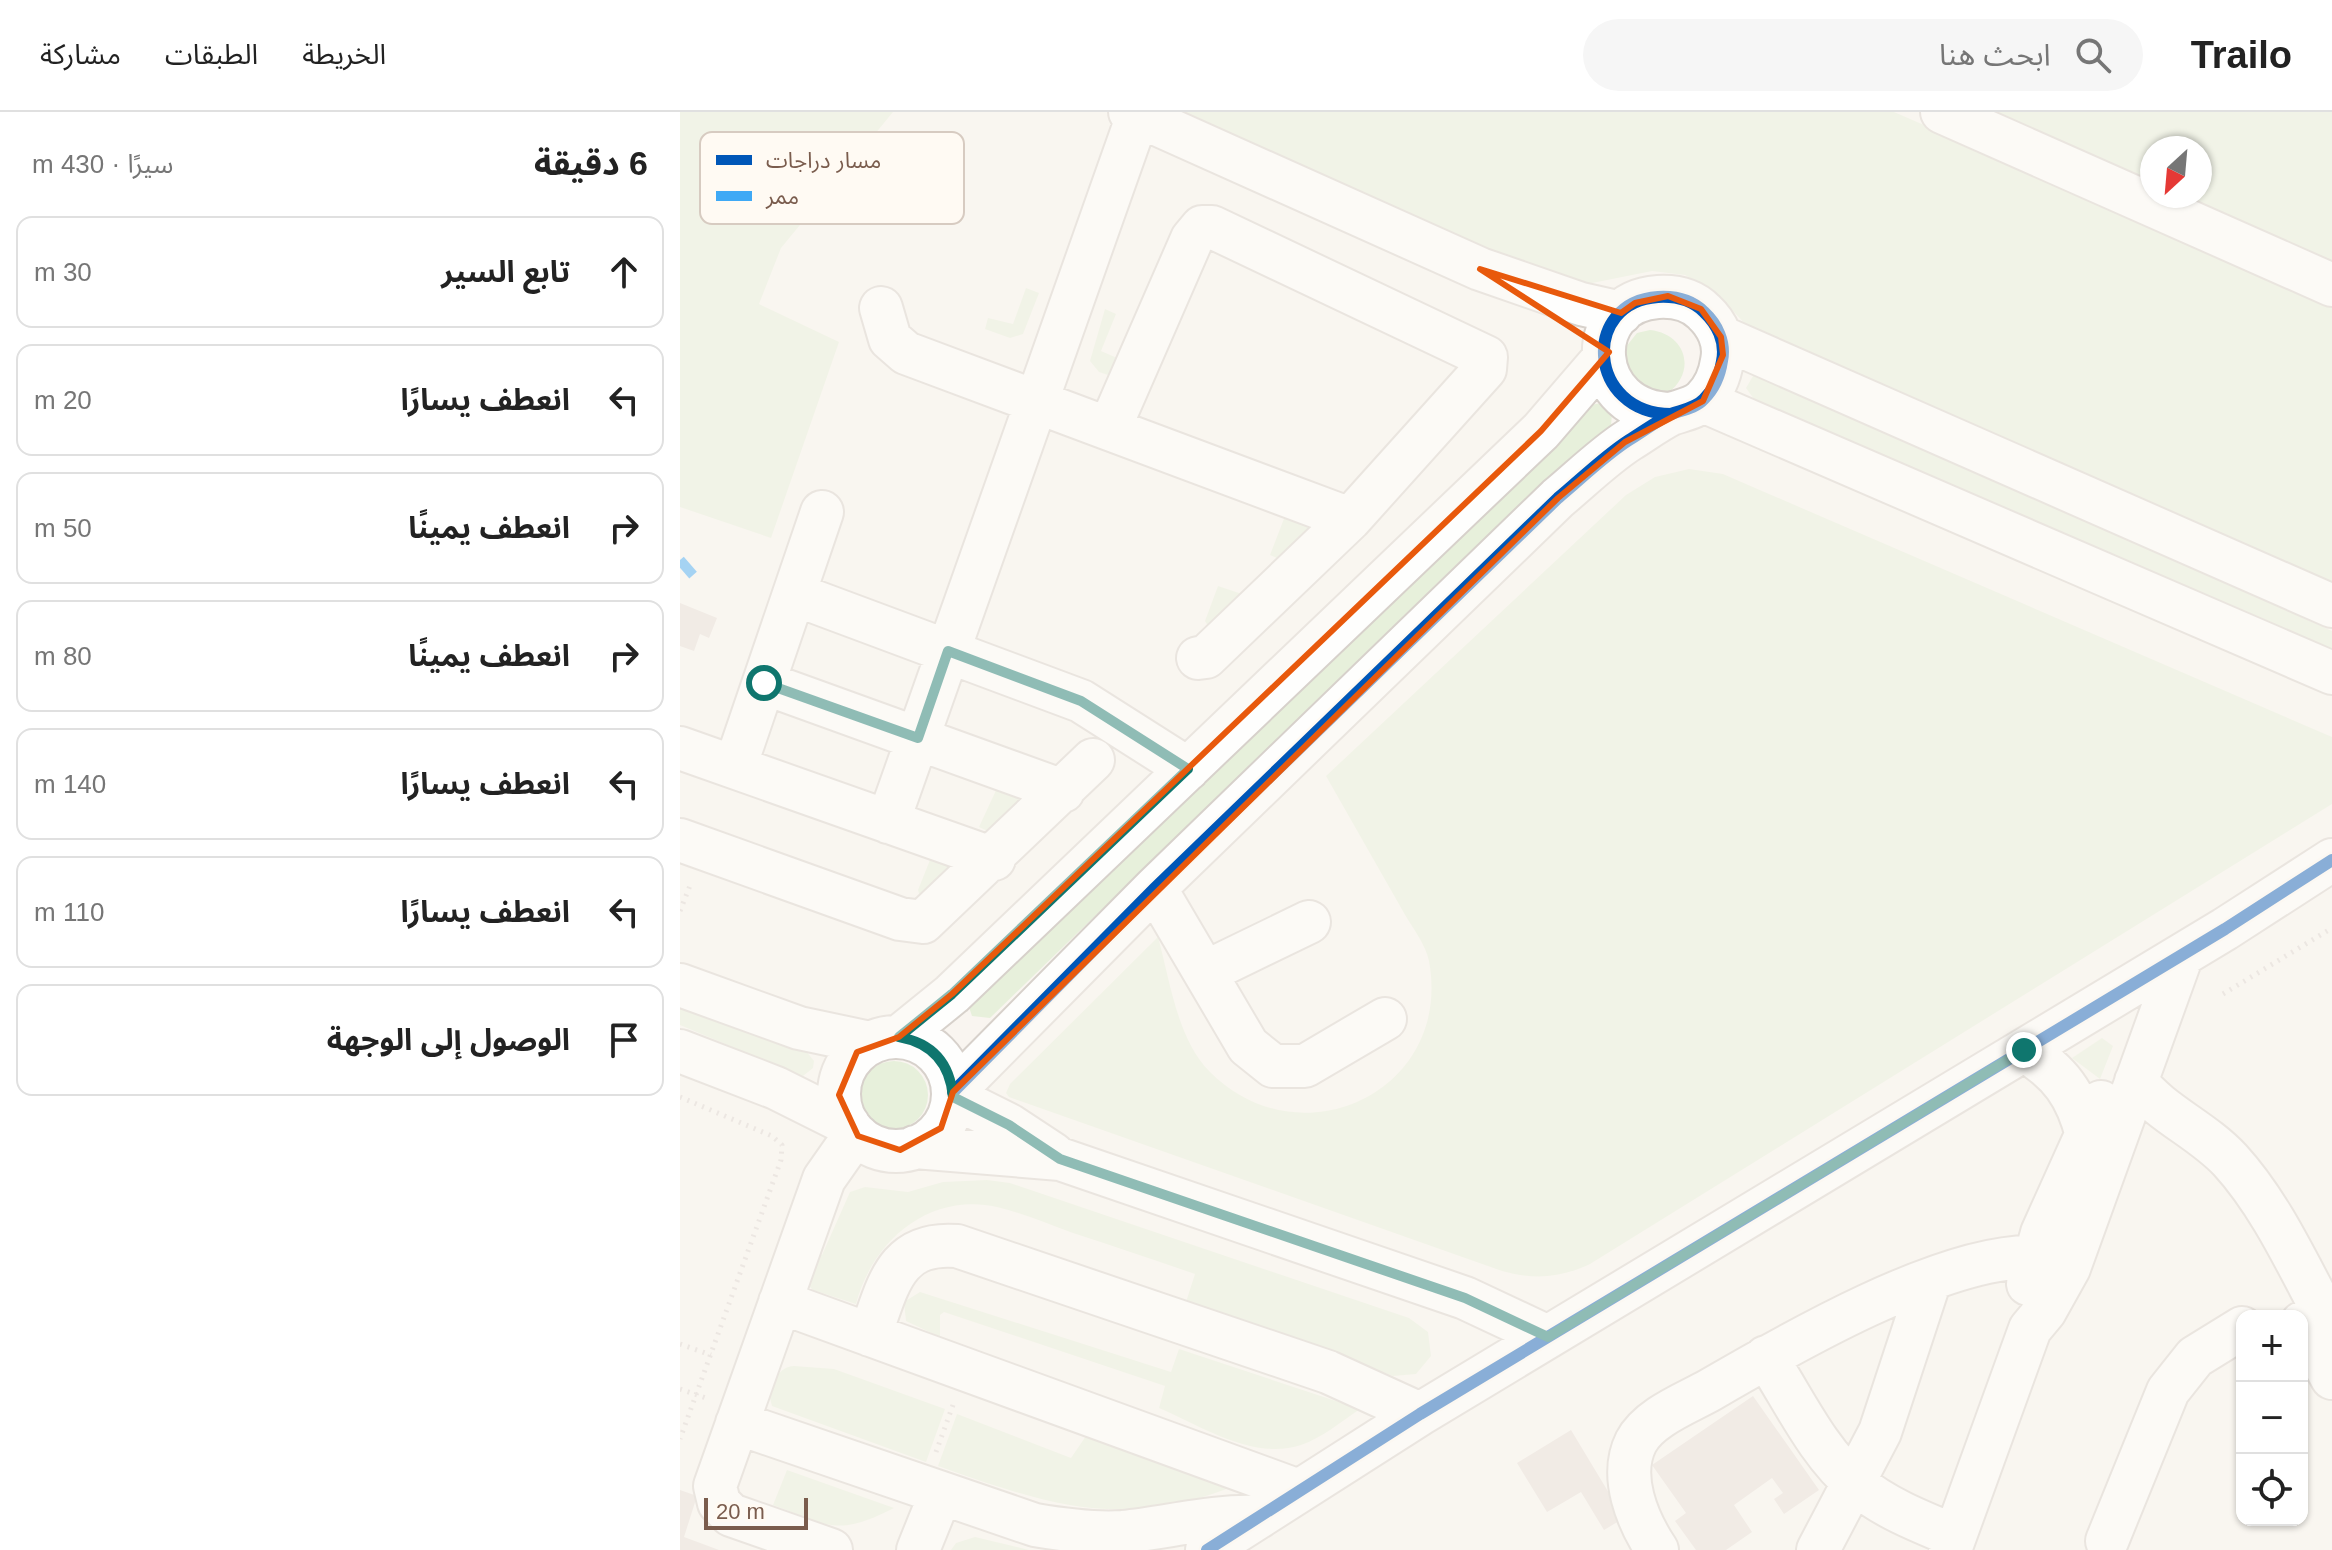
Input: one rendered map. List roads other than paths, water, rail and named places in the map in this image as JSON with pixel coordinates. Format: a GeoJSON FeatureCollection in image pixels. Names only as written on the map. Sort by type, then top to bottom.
{"type":"FeatureCollection","features":[{"type":"Feature","properties":{"kind":"street"},"geometry":{"type":"LineString","coordinates":[[1942,112],[2332,285]]}},
{"type":"Feature","properties":{"kind":"street"},"geometry":{"type":"LineString","coordinates":[[888,822],[1042,385],[1042,323],[1052,282],[1070,245],[1106,201],[1134,114],[1480,269],[1568,301],[1609,340],[1614,390],[1639,410],[1687,408],[2332,673]]}},
{"type":"Feature","properties":{"kind":"street"},"geometry":{"type":"LineString","coordinates":[[1110,427],[1192,239],[1202,227],[1212,227],[1486,357],[1485,369],[1350,519],[1206,657],[1198,658]]}},
{"type":"Feature","properties":{"kind":"street"},"geometry":{"type":"LineString","coordinates":[[853,1130],[841,1110],[841,1079],[847,1064],[952,994],[1541,431],[1609,340],[1651,297],[1686,300],[1701,309],[1721,337],[1723,355],[1720,374],[1687,408],[1625,442],[1558,498],[1155,888],[953,1095],[941,1128],[915,1147]]}},
{"type":"Feature","properties":{"kind":"street"},"geometry":{"type":"LineString","coordinates":[[881,308],[890,339],[899,349],[1042,385],[1110,427],[1350,519]]}},
{"type":"Feature","properties":{"kind":"street"},"geometry":{"type":"LineString","coordinates":[[1721,337],[2332,606]]}},
{"type":"Feature","properties":{"kind":"street"},"geometry":{"type":"LineString","coordinates":[[735,767],[822,512]]}},
{"type":"Feature","properties":{"kind":"street"},"geometry":{"type":"LineString","coordinates":[[794,594],[1081,701],[1101,701],[1138,713],[1196,760]]}},
{"type":"Feature","properties":{"kind":"street"},"geometry":{"type":"LineString","coordinates":[[764,683],[1063,791]]}},
{"type":"Feature","properties":{"kind":"street"},"geometry":{"type":"LineString","coordinates":[[680,748],[994,859]]}},
{"type":"Feature","properties":{"kind":"street"},"geometry":{"type":"LineString","coordinates":[[680,840],[912,922],[933,916],[1093,760]]}},
{"type":"Feature","properties":{"kind":"street"},"geometry":{"type":"LineString","coordinates":[[1207,1550],[1420,1414],[2169,962],[2332,860]]}},
{"type":"Feature","properties":{"kind":"street"},"geometry":{"type":"LineString","coordinates":[[1155,888],[1248,1046],[1273,1066],[1305,1066],[1385,1019]]}},
{"type":"Feature","properties":{"kind":"street"},"geometry":{"type":"LineString","coordinates":[[1206,972],[1309,922]]}},
{"type":"Feature","properties":{"kind":"street"},"geometry":{"type":"LineString","coordinates":[[2030,1329],[2027,1305],[2033,1257],[2104,1129],[2136,1081],[2169,962]]}},
{"type":"Feature","properties":{"kind":"street"},"geometry":{"type":"LineString","coordinates":[[1766,1357],[1836,1464],[1855,1484],[1953,1543],[2030,1329],[2052,1301],[2069,1268],[2104,1129],[2169,962]]}},
{"type":"Feature","properties":{"kind":"street"},"geometry":{"type":"LineString","coordinates":[[680,985],[799,1028],[926,1045],[945,1065],[953,1095],[1009,1125],[1060,1159]]}},
{"type":"Feature","properties":{"kind":"street"},"geometry":{"type":"LineString","coordinates":[[2024,1050],[2048,1065],[2067,1084],[2080,1109],[2104,1129],[2157,1132],[2212,1175],[2241,1213],[2287,1310]]}},
{"type":"Feature","properties":{"kind":"street"},"geometry":{"type":"LineString","coordinates":[[680,1051],[776,1088],[885,1150],[915,1147],[1060,1159],[1465,1298],[1548,1337]]}},
{"type":"Feature","properties":{"kind":"street"},"geometry":{"type":"LineString","coordinates":[[2136,1081],[2155,1103],[2213,1144],[2247,1180],[2332,1328]]}},
{"type":"Feature","properties":{"kind":"street"},"geometry":{"type":"LineString","coordinates":[[831,1550],[739,1519],[719,1503],[715,1486],[824,1179],[845,1149],[853,1130]]}},
{"type":"Feature","properties":{"kind":"street"},"geometry":{"type":"LineString","coordinates":[[870,1335],[892,1275],[904,1260],[929,1247],[957,1246],[1328,1372],[1420,1414]]}},
{"type":"Feature","properties":{"kind":"street"},"geometry":{"type":"LineString","coordinates":[[1657,1550],[1631,1490],[1628,1462],[1638,1439],[1659,1419],[1766,1357],[1891,1295],[2008,1256],[2033,1257]]}},
{"type":"Feature","properties":{"kind":"street"},"geometry":{"type":"LineString","coordinates":[[1818,1550],[1855,1484],[1900,1377],[1930,1280]]}},
{"type":"Feature","properties":{"kind":"street"},"geometry":{"type":"LineString","coordinates":[[780,1302],[1299,1491]]}},
{"type":"Feature","properties":{"kind":"street"},"geometry":{"type":"LineString","coordinates":[[2107,1541],[2168,1391],[2195,1357],[2236,1332]]}},
{"type":"Feature","properties":{"kind":"street"},"geometry":{"type":"LineString","coordinates":[[2308,1342],[2332,1378]]}},
{"type":"Feature","properties":{"kind":"street"},"geometry":{"type":"LineString","coordinates":[[737,1423],[1035,1525],[1077,1532],[1120,1532],[1227,1516],[1259,1517]]}},
{"type":"Feature","properties":{"kind":"street"},"geometry":{"type":"LineString","coordinates":[[918,1550],[932,1490]]}}]}
